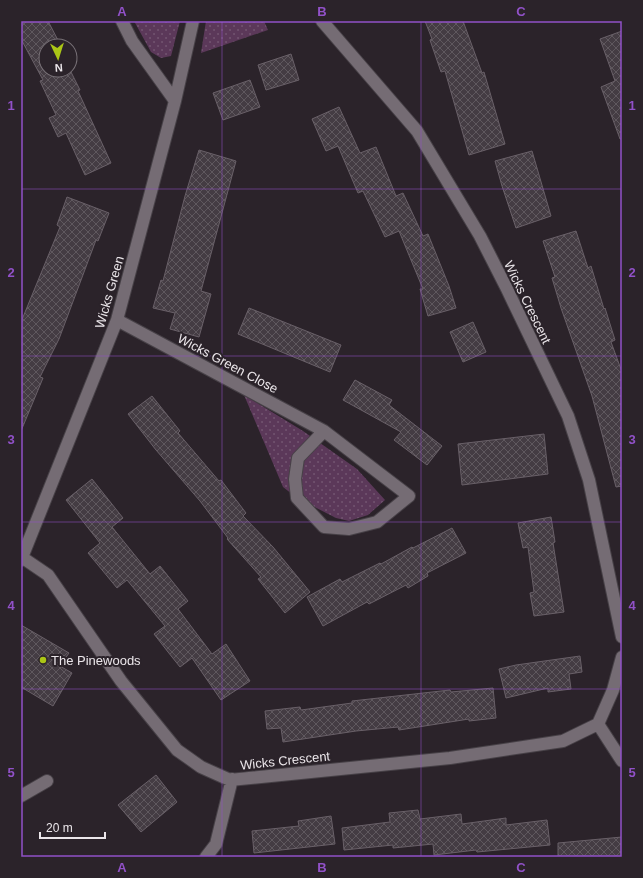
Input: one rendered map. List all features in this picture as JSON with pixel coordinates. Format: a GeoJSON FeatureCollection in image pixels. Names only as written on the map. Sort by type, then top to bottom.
{"type":"FeatureCollection","features":[{"type":"Feature","properties":{"kind":"street"},"geometry":{"type":"LineString","coordinates":[[122,21],[132,41],[175,101]]}},
{"type":"Feature","properties":{"kind":"street","name":"Wicks Green"},"geometry":{"type":"LineString","coordinates":[[22,559],[117,320],[175,101],[193,21]]}},
{"type":"Feature","properties":{"kind":"street","name":"Wicks Crescent"},"geometry":{"type":"LineString","coordinates":[[322,21],[416,131],[480,236],[506,287],[568,416],[589,480],[622,637]]}},
{"type":"Feature","properties":{"kind":"street","name":"Wicks Green Close"},"geometry":{"type":"LineString","coordinates":[[117,320],[324,431],[409,496],[377,522],[349,529],[324,527],[297,498],[295,479],[298,458],[324,431]]}},
{"type":"Feature","properties":{"kind":"street","name":"Wicks Crescent"},"geometry":{"type":"LineString","coordinates":[[22,559],[48,576],[121,682],[177,750],[201,767],[232,779],[450,758],[563,741],[598,724]]}},
{"type":"Feature","properties":{"kind":"street"},"geometry":{"type":"LineString","coordinates":[[622,657],[613,690],[598,724],[622,761]]}},
{"type":"Feature","properties":{"kind":"street"},"geometry":{"type":"LineString","coordinates":[[206,857],[216,844],[232,779]]}},
{"type":"Feature","properties":{"kind":"street"},"geometry":{"type":"LineString","coordinates":[[21,796],[47,781]]}},
{"type":"Feature","properties":{"kind":"shaded area"},"geometry":{"type":"Polygon","coordinates":[[[134,21],[180,21],[171,56],[161,58],[151,52],[134,21]]]}},
{"type":"Feature","properties":{"kind":"shaded area"},"geometry":{"type":"Polygon","coordinates":[[[206,21],[264,21],[268,30],[201,53],[206,21]]]}},
{"type":"Feature","properties":{"kind":"shaded area"},"geometry":{"type":"Polygon","coordinates":[[[244,395],[303,431],[357,469],[385,500],[368,515],[349,521],[336,518],[297,498],[283,487],[244,395]]]}},
{"type":"Feature","properties":{"kind":"building"},"geometry":{"type":"Polygon","coordinates":[[[21,21],[48,21],[57,38],[38,38],[38,71],[21,39],[21,21]]]}},
{"type":"Feature","properties":{"kind":"building"},"geometry":{"type":"Polygon","coordinates":[[[425,21],[463,21],[482,73],[484,72],[505,144],[469,155],[445,71],[441,72],[430,40],[432,39],[425,21]]]}},
{"type":"Feature","properties":{"kind":"building"},"geometry":{"type":"Polygon","coordinates":[[[622,31],[622,139],[620,139],[601,87],[615,81],[600,39],[622,31]]]}},
{"type":"Feature","properties":{"kind":"building"},"geometry":{"type":"Polygon","coordinates":[[[291,54],[299,80],[266,90],[258,65],[291,54]]]}},
{"type":"Feature","properties":{"kind":"building"},"geometry":{"type":"Polygon","coordinates":[[[42,78],[74,78],[80,90],[78,91],[111,163],[85,175],[66,133],[58,137],[49,118],[56,115],[40,81],[43,80],[42,78]]]}},
{"type":"Feature","properties":{"kind":"building"},"geometry":{"type":"Polygon","coordinates":[[[250,80],[260,107],[223,120],[213,93],[250,80]]]}},
{"type":"Feature","properties":{"kind":"building"},"geometry":{"type":"Polygon","coordinates":[[[339,107],[360,153],[376,147],[396,196],[403,193],[423,236],[428,234],[449,286],[456,308],[428,316],[420,289],[423,289],[399,231],[385,237],[363,191],[358,193],[338,146],[326,151],[312,119],[339,107]]]}},
{"type":"Feature","properties":{"kind":"building"},"geometry":{"type":"Polygon","coordinates":[[[199,150],[236,161],[201,291],[211,294],[199,337],[170,329],[175,313],[153,308],[161,280],[163,281],[185,196],[199,150]]]}},
{"type":"Feature","properties":{"kind":"building"},"geometry":{"type":"Polygon","coordinates":[[[532,151],[551,216],[516,228],[495,161],[532,151]]]}},
{"type":"Feature","properties":{"kind":"building"},"geometry":{"type":"Polygon","coordinates":[[[67,197],[109,213],[98,241],[96,240],[59,339],[40,377],[43,378],[21,431],[21,322],[60,227],[57,225],[67,197]]]}},
{"type":"Feature","properties":{"kind":"building"},"geometry":{"type":"Polygon","coordinates":[[[576,231],[588,268],[591,266],[604,309],[605,308],[615,340],[611,342],[622,372],[622,486],[616,487],[592,396],[561,308],[552,278],[555,277],[543,241],[576,231]]]}},
{"type":"Feature","properties":{"kind":"building"},"geometry":{"type":"Polygon","coordinates":[[[249,308],[341,345],[330,372],[238,334],[249,308]]]}},
{"type":"Feature","properties":{"kind":"building"},"geometry":{"type":"Polygon","coordinates":[[[473,322],[486,352],[463,362],[450,332],[473,322]]]}},
{"type":"Feature","properties":{"kind":"building"},"geometry":{"type":"Polygon","coordinates":[[[355,380],[392,400],[389,405],[442,446],[427,465],[394,440],[401,432],[343,400],[355,380]]]}},
{"type":"Feature","properties":{"kind":"building"},"geometry":{"type":"Polygon","coordinates":[[[152,396],[180,431],[178,433],[219,481],[221,480],[246,513],[243,516],[273,547],[310,592],[285,613],[258,579],[261,577],[227,539],[228,538],[200,501],[156,450],[128,414],[152,396]]]}},
{"type":"Feature","properties":{"kind":"building"},"geometry":{"type":"Polygon","coordinates":[[[544,434],[548,474],[462,485],[458,444],[544,434]]]}},
{"type":"Feature","properties":{"kind":"building"},"geometry":{"type":"Polygon","coordinates":[[[92,479],[123,518],[112,527],[150,574],[160,566],[188,601],[178,609],[212,654],[226,644],[250,681],[221,700],[192,658],[180,667],[168,652],[154,634],[165,626],[127,580],[117,588],[88,553],[100,543],[66,500],[92,479]]]}},
{"type":"Feature","properties":{"kind":"building"},"geometry":{"type":"Polygon","coordinates":[[[551,517],[555,542],[553,543],[564,612],[534,616],[530,593],[534,592],[528,547],[523,548],[518,523],[551,517]]]}},
{"type":"Feature","properties":{"kind":"building"},"geometry":{"type":"Polygon","coordinates":[[[452,528],[466,553],[427,573],[428,576],[408,588],[406,585],[369,604],[367,602],[323,626],[307,597],[340,579],[342,582],[452,528]]]}},
{"type":"Feature","properties":{"kind":"building","name":"The Pinewoods"},"geometry":{"type":"Polygon","coordinates":[[[21,625],[69,653],[60,666],[72,673],[53,706],[21,687],[21,625]]]}},
{"type":"Feature","properties":{"kind":"building"},"geometry":{"type":"Polygon","coordinates":[[[580,656],[582,672],[569,674],[571,689],[548,692],[548,688],[506,698],[499,669],[516,665],[580,656]]]}},
{"type":"Feature","properties":{"kind":"building"},"geometry":{"type":"Polygon","coordinates":[[[493,688],[496,718],[469,721],[469,719],[399,730],[398,727],[356,731],[283,742],[281,728],[267,729],[265,711],[300,707],[301,710],[352,703],[352,701],[450,690],[451,692],[493,688]]]}},
{"type":"Feature","properties":{"kind":"building"},"geometry":{"type":"Polygon","coordinates":[[[156,775],[177,802],[141,832],[118,805],[156,775]]]}},
{"type":"Feature","properties":{"kind":"building"},"geometry":{"type":"Polygon","coordinates":[[[418,810],[420,819],[461,814],[462,824],[506,818],[506,825],[547,820],[550,845],[477,852],[476,850],[434,855],[433,844],[393,848],[393,845],[344,850],[342,828],[390,822],[389,813],[418,810]]]}},
{"type":"Feature","properties":{"kind":"building"},"geometry":{"type":"Polygon","coordinates":[[[331,816],[335,844],[254,853],[252,831],[299,826],[298,821],[331,816]]]}},
{"type":"Feature","properties":{"kind":"building"},"geometry":{"type":"Polygon","coordinates":[[[622,837],[622,857],[558,857],[558,843],[622,837]]]}},
{"type":"Feature","properties":{"kind":"place","name":"The Pinewoods"},"geometry":{"type":"Point","coordinates":[43,660]}}]}
